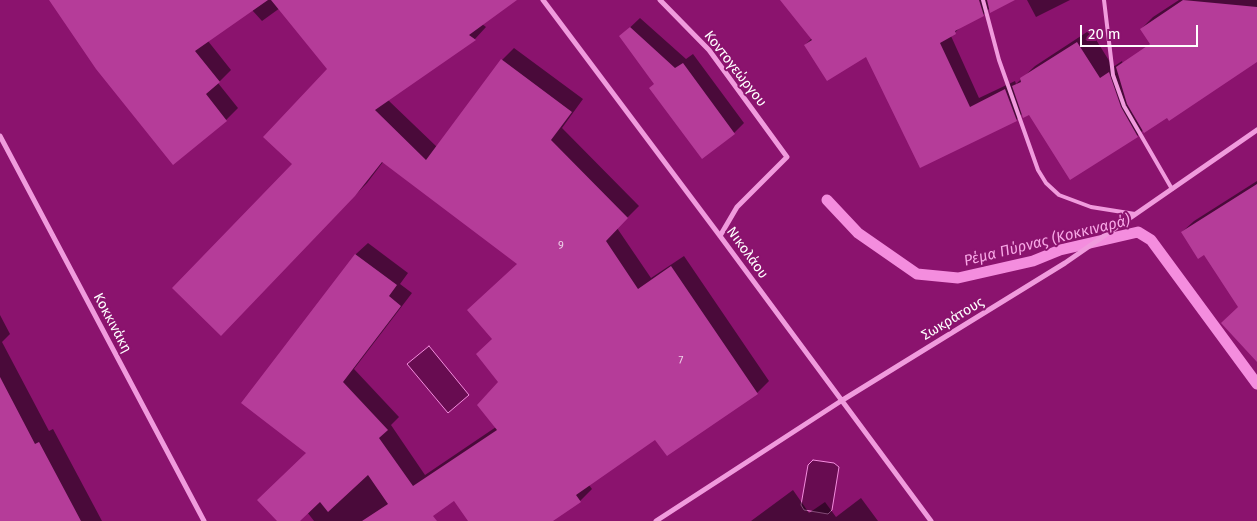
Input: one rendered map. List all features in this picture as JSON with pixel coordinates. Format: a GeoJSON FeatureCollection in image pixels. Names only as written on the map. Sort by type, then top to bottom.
{"type":"FeatureCollection","features":[{"type":"Feature","properties":{"kind":"street","name":"Νικολάου"},"geometry":{"type":"LineString","coordinates":[[543,0],[931,521]]}},
{"type":"Feature","properties":{"kind":"street","name":"Κοντογεώργου"},"geometry":{"type":"LineString","coordinates":[[660,0],[708,50],[788,157],[738,207],[720,236]]}},
{"type":"Feature","properties":{"kind":"street","name":"Σωκράτους"},"geometry":{"type":"LineString","coordinates":[[656,521],[841,401],[1065,263],[1257,130]]}},
{"type":"Feature","properties":{"kind":"street","name":"Κοκκινάκη"},"geometry":{"type":"LineString","coordinates":[[0,136],[204,521]]}},
{"type":"Feature","properties":{"kind":"lane"},"geometry":{"type":"LineString","coordinates":[[983,0],[999,60],[1038,170],[1046,182],[1059,195],[1091,207],[1135,214]]}},
{"type":"Feature","properties":{"kind":"lane"},"geometry":{"type":"LineString","coordinates":[[1104,0],[1113,75],[1124,106],[1172,189]]}},
{"type":"Feature","properties":{"kind":"shaded area"},"geometry":{"type":"Polygon","coordinates":[[[429,346],[469,395],[448,413],[407,364],[429,346]]]}},
{"type":"Feature","properties":{"kind":"shaded area"},"geometry":{"type":"Polygon","coordinates":[[[813,460],[834,463],[839,467],[832,510],[828,514],[804,510],[801,505],[808,465],[813,460]]]}},
{"type":"Feature","properties":{"kind":"building"},"geometry":{"type":"Polygon","coordinates":[[[49,0],[268,0],[195,51],[220,82],[206,94],[227,121],[173,165],[96,69],[49,0]]]}},
{"type":"Feature","properties":{"kind":"building"},"geometry":{"type":"Polygon","coordinates":[[[271,0],[517,0],[469,35],[476,40],[375,110],[426,160],[501,59],[572,112],[551,140],[628,218],[606,241],[638,289],[671,266],[758,394],[667,456],[655,440],[576,495],[581,502],[553,521],[468,521],[454,501],[433,516],[437,521],[362,521],[388,504],[368,475],[328,512],[320,502],[300,521],[277,521],[257,500],[306,453],[241,403],[355,254],[397,285],[389,296],[401,306],[343,382],[388,430],[379,438],[413,486],[497,430],[477,405],[498,382],[476,354],[492,339],[467,310],[517,264],[382,162],[355,196],[221,336],[172,288],[292,164],[263,137],[327,69],[271,0]]]}},
{"type":"Feature","properties":{"kind":"building"},"geometry":{"type":"Polygon","coordinates":[[[780,0],[979,0],[984,16],[955,31],[956,34],[940,43],[970,107],[1005,89],[1017,121],[920,168],[866,57],[827,81],[804,45],[812,40],[780,0]]]}},
{"type":"Feature","properties":{"kind":"building"},"geometry":{"type":"Polygon","coordinates":[[[987,0],[1015,0],[990,13],[987,0]]]}},
{"type":"Feature","properties":{"kind":"building"},"geometry":{"type":"Polygon","coordinates":[[[1183,0],[1257,7],[1257,62],[1169,121],[1167,118],[1144,133],[1127,104],[1116,67],[1150,44],[1140,29],[1183,0]]]}},
{"type":"Feature","properties":{"kind":"building"},"geometry":{"type":"Polygon","coordinates":[[[630,27],[675,68],[683,63],[735,134],[702,159],[649,88],[654,84],[619,36],[630,27]]]}},
{"type":"Feature","properties":{"kind":"building"},"geometry":{"type":"Polygon","coordinates":[[[1077,42],[1100,78],[1109,72],[1121,107],[1138,137],[1070,180],[1029,115],[1023,118],[1012,86],[1021,82],[1020,78],[1077,42]]]}},
{"type":"Feature","properties":{"kind":"building"},"geometry":{"type":"Polygon","coordinates":[[[1257,184],[1257,362],[1221,323],[1238,307],[1204,255],[1198,259],[1181,232],[1257,184]]]}},
{"type":"Feature","properties":{"kind":"building"},"geometry":{"type":"Polygon","coordinates":[[[0,377],[35,444],[39,442],[81,521],[0,521],[0,377]]]}},
{"type":"Feature","properties":{"kind":"waterway","name":"Ρέμα Πύρνας (Κοκκιναρά)"},"geometry":{"type":"LineString","coordinates":[[827,200],[858,233],[917,274],[958,278],[1033,261],[1060,250],[1138,232],[1151,240],[1257,384]]}}]}
